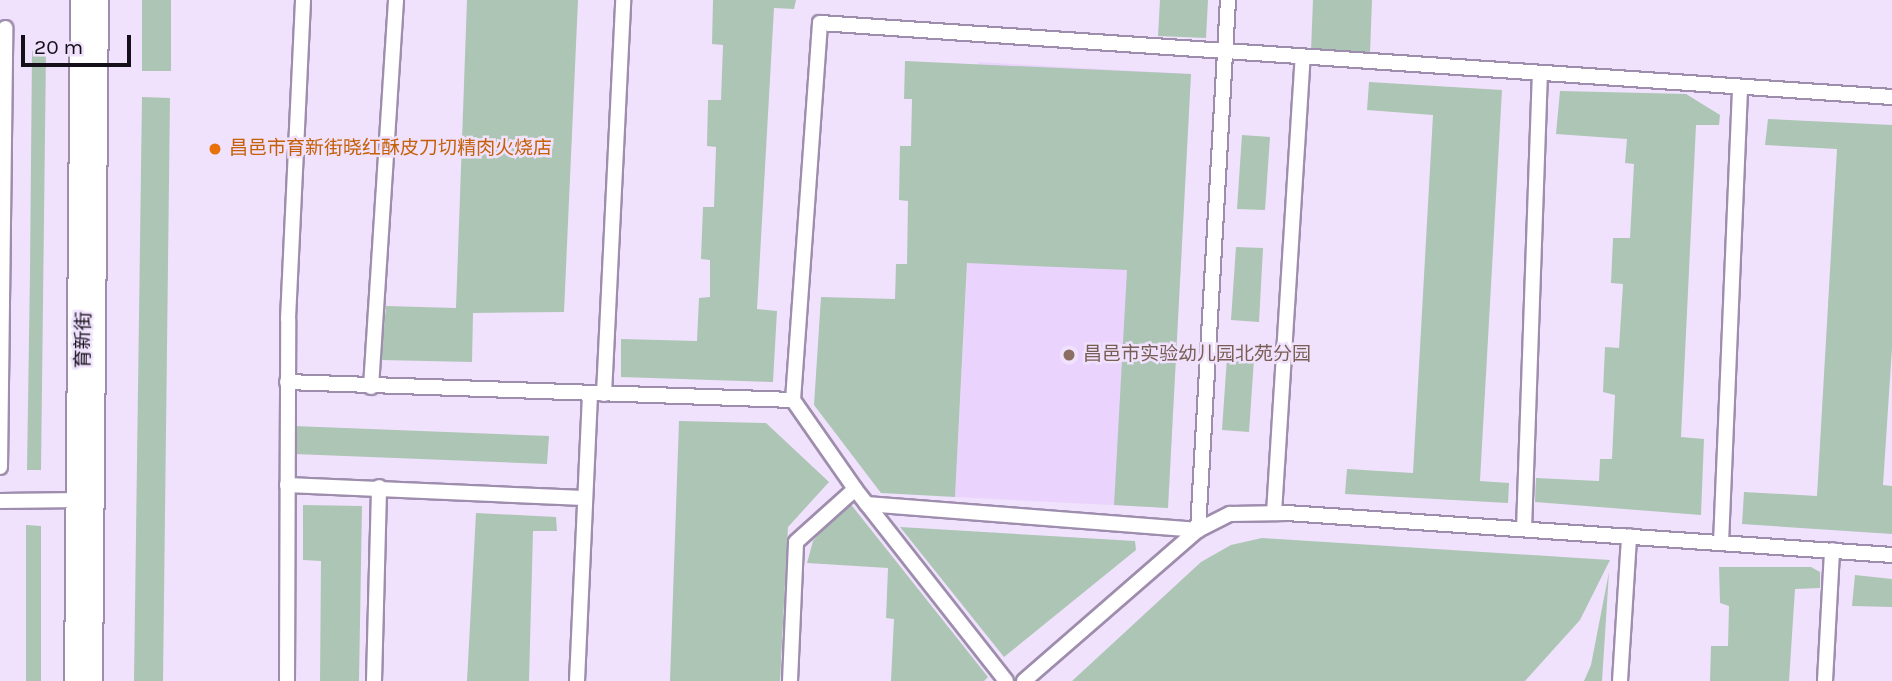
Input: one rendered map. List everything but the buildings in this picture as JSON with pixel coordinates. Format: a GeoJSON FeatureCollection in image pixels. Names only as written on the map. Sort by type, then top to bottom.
{"type":"FeatureCollection","features":[{"type":"Feature","properties":{"kind":"street","name":"育新街"},"geometry":{"type":"LineString","coordinates":[[83,681],[82,500],[89,0]]}},
{"type":"Feature","properties":{"kind":"lane"},"geometry":{"type":"LineString","coordinates":[[287,681],[287,382],[303,0]]}},
{"type":"Feature","properties":{"kind":"lane"},"geometry":{"type":"LineString","coordinates":[[371,387],[396,0]]}},
{"type":"Feature","properties":{"kind":"lane"},"geometry":{"type":"LineString","coordinates":[[577,681],[584,498],[597,394],[624,0]]}},
{"type":"Feature","properties":{"kind":"lane"},"geometry":{"type":"LineString","coordinates":[[1198,530],[1228,0]]}},
{"type":"Feature","properties":{"kind":"lane"},"geometry":{"type":"LineString","coordinates":[[1006,681],[855,489],[793,400],[820,23],[1226,54],[1892,97]]}},
{"type":"Feature","properties":{"kind":"lane"},"geometry":{"type":"LineString","coordinates":[[0,467],[5,28]]}},
{"type":"Feature","properties":{"kind":"lane"},"geometry":{"type":"LineString","coordinates":[[1274,513],[1303,58]]}},
{"type":"Feature","properties":{"kind":"lane"},"geometry":{"type":"LineString","coordinates":[[1524,529],[1540,73]]}},
{"type":"Feature","properties":{"kind":"lane"},"geometry":{"type":"LineString","coordinates":[[1721,543],[1740,87]]}},
{"type":"Feature","properties":{"kind":"lane"},"geometry":{"type":"LineString","coordinates":[[287,382],[793,400]]}},
{"type":"Feature","properties":{"kind":"lane"},"geometry":{"type":"LineString","coordinates":[[287,485],[584,498]]}},
{"type":"Feature","properties":{"kind":"lane"},"geometry":{"type":"LineString","coordinates":[[374,681],[379,487]]}},
{"type":"Feature","properties":{"kind":"lane"},"geometry":{"type":"LineString","coordinates":[[790,681],[796,542],[855,489]]}},
{"type":"Feature","properties":{"kind":"lane"},"geometry":{"type":"LineString","coordinates":[[0,501],[82,500]]}},
{"type":"Feature","properties":{"kind":"lane"},"geometry":{"type":"LineString","coordinates":[[867,504],[1198,530]]}},
{"type":"Feature","properties":{"kind":"lane"},"geometry":{"type":"LineString","coordinates":[[1024,681],[1198,530],[1230,514],[1274,513],[1892,555]]}},
{"type":"Feature","properties":{"kind":"lane"},"geometry":{"type":"LineString","coordinates":[[1620,681],[1629,536]]}},
{"type":"Feature","properties":{"kind":"lane"},"geometry":{"type":"LineString","coordinates":[[1825,681],[1832,550]]}},
{"type":"Feature","properties":{"kind":"shaded area","name":"昌邑市实验幼儿园北苑分园"},"geometry":{"type":"Polygon","coordinates":[[[978,62],[1191,74],[1168,508],[955,497],[978,62]]]}},
{"type":"Feature","properties":{"kind":"green space"},"geometry":{"type":"Polygon","coordinates":[[[142,0],[171,0],[171,71],[142,71],[142,0]]]}},
{"type":"Feature","properties":{"kind":"green space"},"geometry":{"type":"Polygon","coordinates":[[[467,0],[578,0],[564,312],[473,313],[472,362],[381,360],[386,306],[456,308],[467,0]]]}},
{"type":"Feature","properties":{"kind":"green space"},"geometry":{"type":"Polygon","coordinates":[[[713,0],[796,0],[794,9],[774,8],[757,309],[777,311],[773,382],[621,377],[621,339],[697,341],[699,298],[710,297],[710,260],[701,259],[703,207],[714,207],[716,147],[707,146],[708,100],[721,100],[723,45],[712,44],[713,0]]]}},
{"type":"Feature","properties":{"kind":"green space"},"geometry":{"type":"Polygon","coordinates":[[[1160,0],[1208,0],[1206,38],[1158,36],[1160,0]]]}},
{"type":"Feature","properties":{"kind":"green space"},"geometry":{"type":"Polygon","coordinates":[[[1313,0],[1372,0],[1370,53],[1311,51],[1313,0]]]}},
{"type":"Feature","properties":{"kind":"green space"},"geometry":{"type":"Polygon","coordinates":[[[46,50],[41,470],[27,470],[32,51],[46,50]]]}},
{"type":"Feature","properties":{"kind":"green space"},"geometry":{"type":"Polygon","coordinates":[[[905,61],[1191,74],[1168,508],[1114,505],[1127,270],[967,263],[955,497],[881,493],[814,405],[821,297],[895,299],[896,264],[907,264],[908,201],[899,200],[900,146],[911,146],[912,99],[904,99],[905,61]]]}},
{"type":"Feature","properties":{"kind":"green space"},"geometry":{"type":"Polygon","coordinates":[[[1369,82],[1502,90],[1480,481],[1509,483],[1508,503],[1345,494],[1347,469],[1413,473],[1433,115],[1367,110],[1369,82]]]}},
{"type":"Feature","properties":{"kind":"green space"},"geometry":{"type":"Polygon","coordinates":[[[1560,91],[1686,94],[1720,115],[1719,125],[1696,125],[1681,437],[1704,439],[1701,515],[1535,502],[1536,478],[1599,481],[1600,459],[1612,459],[1615,395],[1603,392],[1605,347],[1619,348],[1623,284],[1611,283],[1613,238],[1630,238],[1634,164],[1625,163],[1627,139],[1556,134],[1560,91]]]}},
{"type":"Feature","properties":{"kind":"green space"},"geometry":{"type":"Polygon","coordinates":[[[142,97],[170,98],[163,681],[134,681],[142,97]]]}},
{"type":"Feature","properties":{"kind":"green space"},"geometry":{"type":"Polygon","coordinates":[[[1768,119],[1892,125],[1892,348],[1883,485],[1892,486],[1892,534],[1742,524],[1744,492],[1817,496],[1837,149],[1765,145],[1768,119]]]}},
{"type":"Feature","properties":{"kind":"green space"},"geometry":{"type":"Polygon","coordinates":[[[1242,135],[1270,137],[1265,210],[1237,209],[1242,135]]]}},
{"type":"Feature","properties":{"kind":"green space"},"geometry":{"type":"Polygon","coordinates":[[[1236,247],[1263,248],[1259,322],[1231,320],[1236,247]]]}},
{"type":"Feature","properties":{"kind":"green space"},"geometry":{"type":"Polygon","coordinates":[[[1227,357],[1254,359],[1249,432],[1222,430],[1227,357]]]}},
{"type":"Feature","properties":{"kind":"green space"},"geometry":{"type":"Polygon","coordinates":[[[679,421],[766,423],[829,482],[788,527],[780,681],[670,681],[679,421]]]}},
{"type":"Feature","properties":{"kind":"green space"},"geometry":{"type":"Polygon","coordinates":[[[294,426],[549,436],[547,464],[294,454],[294,426]]]}},
{"type":"Feature","properties":{"kind":"green space"},"geometry":{"type":"Polygon","coordinates":[[[849,502],[988,677],[984,681],[891,681],[894,619],[886,618],[888,568],[807,563],[813,541],[849,502]]]}},
{"type":"Feature","properties":{"kind":"green space"},"geometry":{"type":"Polygon","coordinates":[[[303,505],[362,506],[359,681],[320,681],[321,561],[303,560],[303,505]]]}},
{"type":"Feature","properties":{"kind":"green space"},"geometry":{"type":"Polygon","coordinates":[[[476,513],[556,517],[557,531],[533,531],[529,681],[467,681],[476,513]]]}},
{"type":"Feature","properties":{"kind":"green space"},"geometry":{"type":"Polygon","coordinates":[[[26,525],[41,526],[41,681],[26,681],[26,525]]]}},
{"type":"Feature","properties":{"kind":"green space"},"geometry":{"type":"Polygon","coordinates":[[[900,527],[1135,541],[1136,550],[1004,657],[900,527]]]}},
{"type":"Feature","properties":{"kind":"green space"},"geometry":{"type":"Polygon","coordinates":[[[1262,538],[1610,560],[1580,620],[1525,681],[1072,681],[1201,562],[1231,545],[1262,538]]]}},
{"type":"Feature","properties":{"kind":"green space"},"geometry":{"type":"Polygon","coordinates":[[[1719,567],[1811,567],[1820,572],[1820,588],[1795,589],[1789,681],[1710,681],[1711,646],[1728,646],[1729,606],[1720,603],[1719,567]]]}},
{"type":"Feature","properties":{"kind":"green space"},"geometry":{"type":"Polygon","coordinates":[[[1609,572],[1602,681],[1584,681],[1591,665],[1609,572]]]}},
{"type":"Feature","properties":{"kind":"green space"},"geometry":{"type":"Polygon","coordinates":[[[1855,575],[1892,579],[1892,607],[1852,606],[1855,575]]]}},
{"type":"Feature","properties":{"kind":"place","name":"昌邑市育新街晓红酥皮刀切精肉火烧店"},"geometry":{"type":"Point","coordinates":[215,149]}},
{"type":"Feature","properties":{"kind":"place","name":"昌邑市实验幼儿园北苑分园"},"geometry":{"type":"Point","coordinates":[1069,355]}}]}
